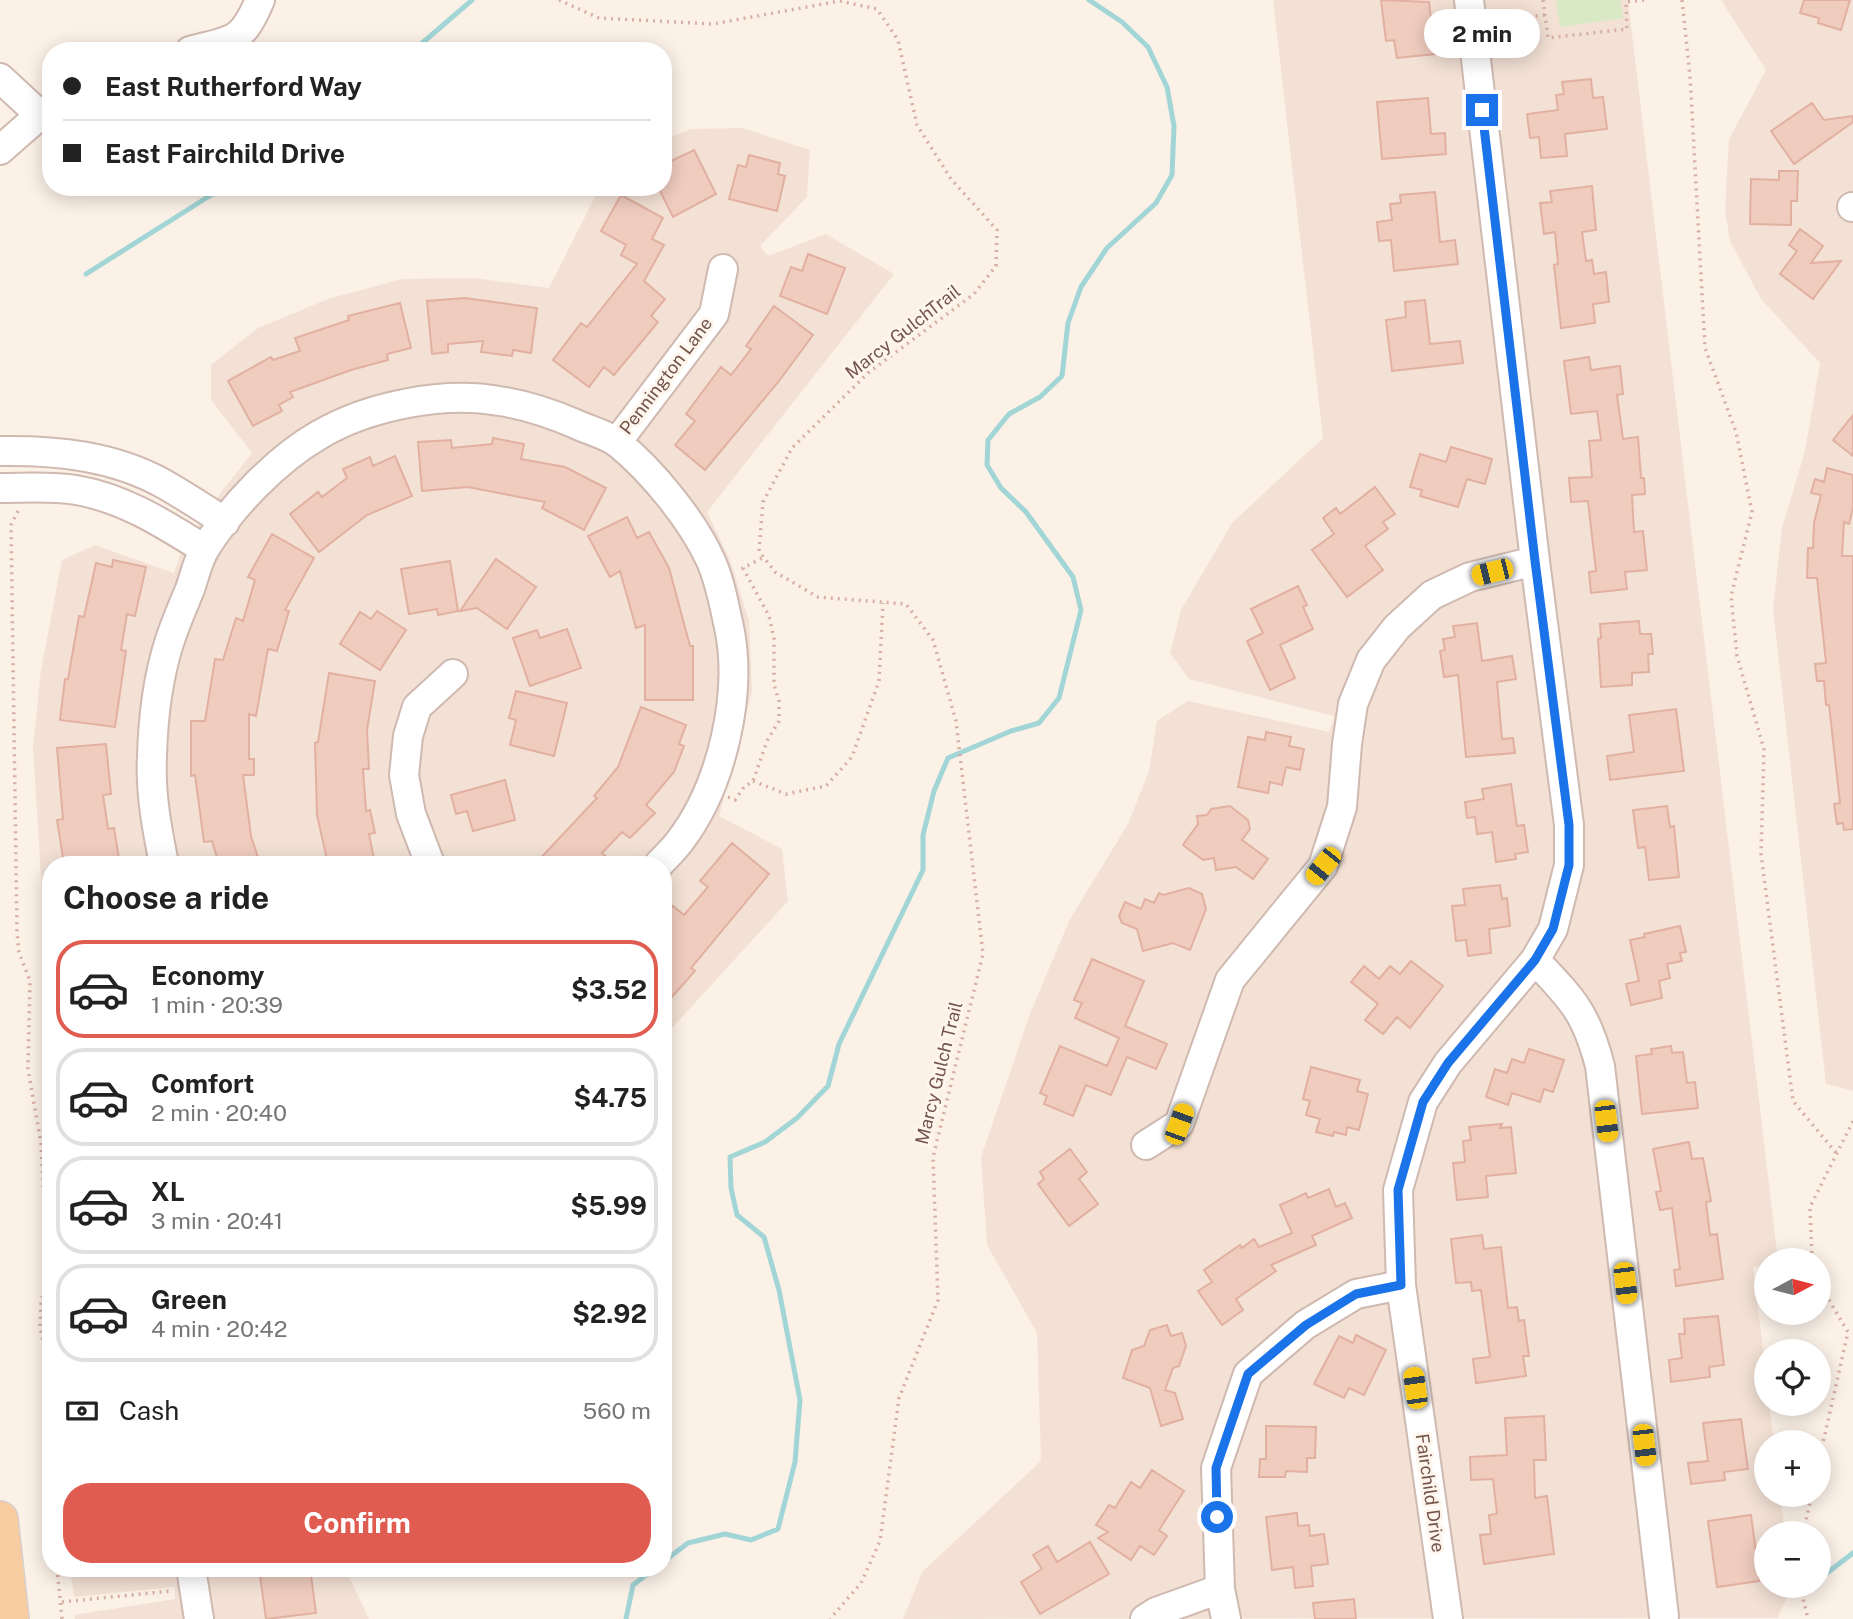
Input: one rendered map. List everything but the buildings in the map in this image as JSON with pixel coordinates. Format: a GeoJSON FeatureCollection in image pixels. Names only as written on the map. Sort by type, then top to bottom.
{"type":"FeatureCollection","features":[{"type":"Feature","properties":{"kind":"main road"},"geometry":{"type":"LineString","coordinates":[[0,1519],[11,1619]]}},
{"type":"Feature","properties":{"kind":"street"},"geometry":{"type":"LineString","coordinates":[[220,42],[237,37],[249,24],[260,0]]}},
{"type":"Feature","properties":{"kind":"street","name":"Fairchild Drive"},"geometry":{"type":"LineString","coordinates":[[1448,1619],[1401,1285],[1398,1190],[1423,1102],[1448,1063],[1535,960],[1553,929],[1569,865],[1569,825],[1469,0]]}},
{"type":"Feature","properties":{"kind":"street"},"geometry":{"type":"LineString","coordinates":[[0,78],[42,111]]}},
{"type":"Feature","properties":{"kind":"street"},"geometry":{"type":"LineString","coordinates":[[0,150],[42,115]]}},
{"type":"Feature","properties":{"kind":"street","name":"Pennington Lane"},"geometry":{"type":"LineString","coordinates":[[617,442],[714,314],[723,269]]}},
{"type":"Feature","properties":{"kind":"street"},"geometry":{"type":"LineString","coordinates":[[162,856],[155,819],[152,759],[156,704],[169,645],[204,550],[251,490],[318,435],[360,415],[408,404],[460,398],[498,400],[547,412],[617,442],[651,476],[686,519],[710,559],[723,598],[732,643],[733,682],[728,727],[702,806],[681,840],[666,856]]}},
{"type":"Feature","properties":{"kind":"street"},"geometry":{"type":"LineString","coordinates":[[0,451],[43,450],[82,455],[163,483],[225,522]]}},
{"type":"Feature","properties":{"kind":"street"},"geometry":{"type":"LineString","coordinates":[[10,497],[40,487],[77,490],[124,503],[153,517],[204,550]]}},
{"type":"Feature","properties":{"kind":"street"},"geometry":{"type":"LineString","coordinates":[[1146,1145],[1179,1124],[1230,980],[1323,866],[1342,807],[1353,704],[1371,660],[1397,627],[1432,595],[1470,577],[1535,561]]}},
{"type":"Feature","properties":{"kind":"street"},"geometry":{"type":"LineString","coordinates":[[427,856],[411,814],[404,775],[408,736],[417,707],[453,674]]}},
{"type":"Feature","properties":{"kind":"street"},"geometry":{"type":"LineString","coordinates":[[1535,960],[1575,1004],[1591,1033],[1600,1066],[1664,1616]]}},
{"type":"Feature","properties":{"kind":"street"},"geometry":{"type":"LineString","coordinates":[[1226,1619],[1220,1590],[1216,1468],[1248,1374],[1306,1325],[1356,1294],[1401,1285]]}},
{"type":"Feature","properties":{"kind":"street"},"geometry":{"type":"LineString","coordinates":[[192,1578],[199,1619]]}},
{"type":"Feature","properties":{"kind":"street"},"geometry":{"type":"LineString","coordinates":[[1144,1619],[1156,1612],[1220,1590]]}},
{"type":"Feature","properties":{"kind":"path","name":"Marcy GulchTrail"},"geometry":{"type":"LineString","coordinates":[[559,0],[599,18],[713,23],[840,1],[877,9],[898,40],[917,125],[951,179],[997,230],[996,266],[975,294],[868,373],[792,448],[763,502],[759,551],[764,556]]}},
{"type":"Feature","properties":{"kind":"path"},"geometry":{"type":"LineString","coordinates":[[1543,0],[1548,38],[1626,29],[1626,2],[1645,0]]}},
{"type":"Feature","properties":{"kind":"path"},"geometry":{"type":"LineString","coordinates":[[1682,0],[1690,76],[1705,348],[1736,432],[1752,512],[1731,596],[1737,656],[1764,749],[1761,854],[1791,1087],[1793,1101],[1837,1154]]}},
{"type":"Feature","properties":{"kind":"path"},"geometry":{"type":"LineString","coordinates":[[1490,22],[1545,15]]}},
{"type":"Feature","properties":{"kind":"path"},"geometry":{"type":"LineString","coordinates":[[10,497],[18,932],[19,952],[30,981],[28,1069],[42,1164]]}},
{"type":"Feature","properties":{"kind":"path"},"geometry":{"type":"LineString","coordinates":[[764,556],[775,572],[818,597],[883,603],[879,681],[852,757],[826,786],[786,794],[753,781],[767,741],[779,721],[779,701],[774,685],[774,639],[769,616],[743,568],[764,556]]}},
{"type":"Feature","properties":{"kind":"path","name":"Marcy Gulch Trail"},"geometry":{"type":"LineString","coordinates":[[830,1619],[861,1583],[880,1541],[899,1398],[938,1300],[933,1157],[983,954],[956,721],[933,640],[906,604],[883,603]]}},
{"type":"Feature","properties":{"kind":"path"},"geometry":{"type":"LineString","coordinates":[[1812,1248],[1810,1208],[1853,1121]]}},
{"type":"Feature","properties":{"kind":"path"},"geometry":{"type":"LineString","coordinates":[[42,1299],[42,1336]]}},
{"type":"Feature","properties":{"kind":"path"},"geometry":{"type":"LineString","coordinates":[[1827,1430],[1850,1334],[1831,1303]]}},
{"type":"Feature","properties":{"kind":"path"},"geometry":{"type":"LineString","coordinates":[[42,1472],[42,1492]]}},
{"type":"Feature","properties":{"kind":"path"},"geometry":{"type":"LineString","coordinates":[[58,1577],[62,1619]]}},
{"type":"Feature","properties":{"kind":"path"},"geometry":{"type":"LineString","coordinates":[[62,1602],[192,1578]]}},
{"type":"Feature","properties":{"kind":"path"},"geometry":{"type":"LineString","coordinates":[[1803,1598],[1808,1619]]}},
{"type":"Feature","properties":{"kind":"shaded area"},"geometry":{"type":"Polygon","coordinates":[[[1273,0],[1628,0],[1777,1248],[1754,1248],[1753,1267],[1754,1325],[1760,1325],[1762,1339],[1754,1339],[1754,1416],[1771,1416],[1772,1430],[1754,1430],[1754,1507],[1782,1507],[1783,1521],[1754,1521],[1754,1598],[1787,1598],[1777,1618],[903,1619],[922,1572],[1041,1461],[1037,1333],[987,1245],[981,1157],[1031,1011],[1070,919],[1128,824],[1149,771],[1157,721],[1188,701],[1329,732],[1334,716],[1189,679],[1170,653],[1181,610],[1232,523],[1323,438],[1273,0]]]}},
{"type":"Feature","properties":{"kind":"shaded area"},"geometry":{"type":"Polygon","coordinates":[[[1721,0],[1853,0],[1853,1091],[1826,1084],[1773,609],[1782,528],[1805,451],[1820,363],[1761,299],[1730,241],[1725,210],[1729,139],[1766,70],[1721,0]]]}},
{"type":"Feature","properties":{"kind":"shaded area"},"geometry":{"type":"Polygon","coordinates":[[[743,128],[810,150],[807,197],[760,246],[768,256],[826,234],[894,274],[707,512],[730,560],[749,621],[752,692],[719,816],[782,849],[788,901],[672,1028],[672,856],[42,856],[42,893],[33,747],[41,670],[62,560],[95,545],[174,573],[183,546],[252,453],[211,400],[211,365],[258,328],[328,299],[402,279],[473,278],[549,288],[595,196],[672,196],[672,137],[690,129],[743,128]]]}},
{"type":"Feature","properties":{"kind":"shaded area"},"geometry":{"type":"Polygon","coordinates":[[[71,1577],[349,1577],[369,1619],[75,1619],[74,1615],[175,1599],[175,1587],[74,1597],[71,1577]]]}},
{"type":"Feature","properties":{"kind":"green space"},"geometry":{"type":"Polygon","coordinates":[[[1556,0],[1620,0],[1623,18],[1560,27],[1556,0]]]}},
{"type":"Feature","properties":{"kind":"waterway"},"geometry":{"type":"LineString","coordinates":[[423,42],[472,0]]}},
{"type":"Feature","properties":{"kind":"waterway"},"geometry":{"type":"LineString","coordinates":[[672,1555],[688,1543],[725,1534],[751,1540],[778,1529],[795,1462],[800,1400],[779,1290],[764,1237],[737,1215],[731,1188],[730,1157],[765,1142],[797,1118],[828,1086],[839,1044],[923,870],[923,835],[934,791],[948,758],[1011,731],[1039,723],[1059,698],[1081,610],[1073,577],[1026,512],[1001,488],[987,465],[988,440],[1009,414],[1040,397],[1062,376],[1068,323],[1081,287],[1107,248],[1156,203],[1172,175],[1174,126],[1167,87],[1148,47],[1122,22],[1089,0]]}},
{"type":"Feature","properties":{"kind":"waterway"},"geometry":{"type":"LineString","coordinates":[[86,274],[209,196]]}},
{"type":"Feature","properties":{"kind":"waterway"},"geometry":{"type":"LineString","coordinates":[[1831,1570],[1853,1553]]}},
{"type":"Feature","properties":{"kind":"waterway"},"geometry":{"type":"LineString","coordinates":[[626,1619],[633,1585],[643,1577]]}},
{"type":"Feature","properties":{"kind":"route"},"geometry":{"type":"LineString","coordinates":[[1217,1517],[1216,1468],[1248,1374],[1306,1325],[1356,1294],[1401,1285],[1398,1190],[1423,1102],[1448,1063],[1535,960],[1553,929],[1569,865],[1569,825],[1482,110]]}}]}
